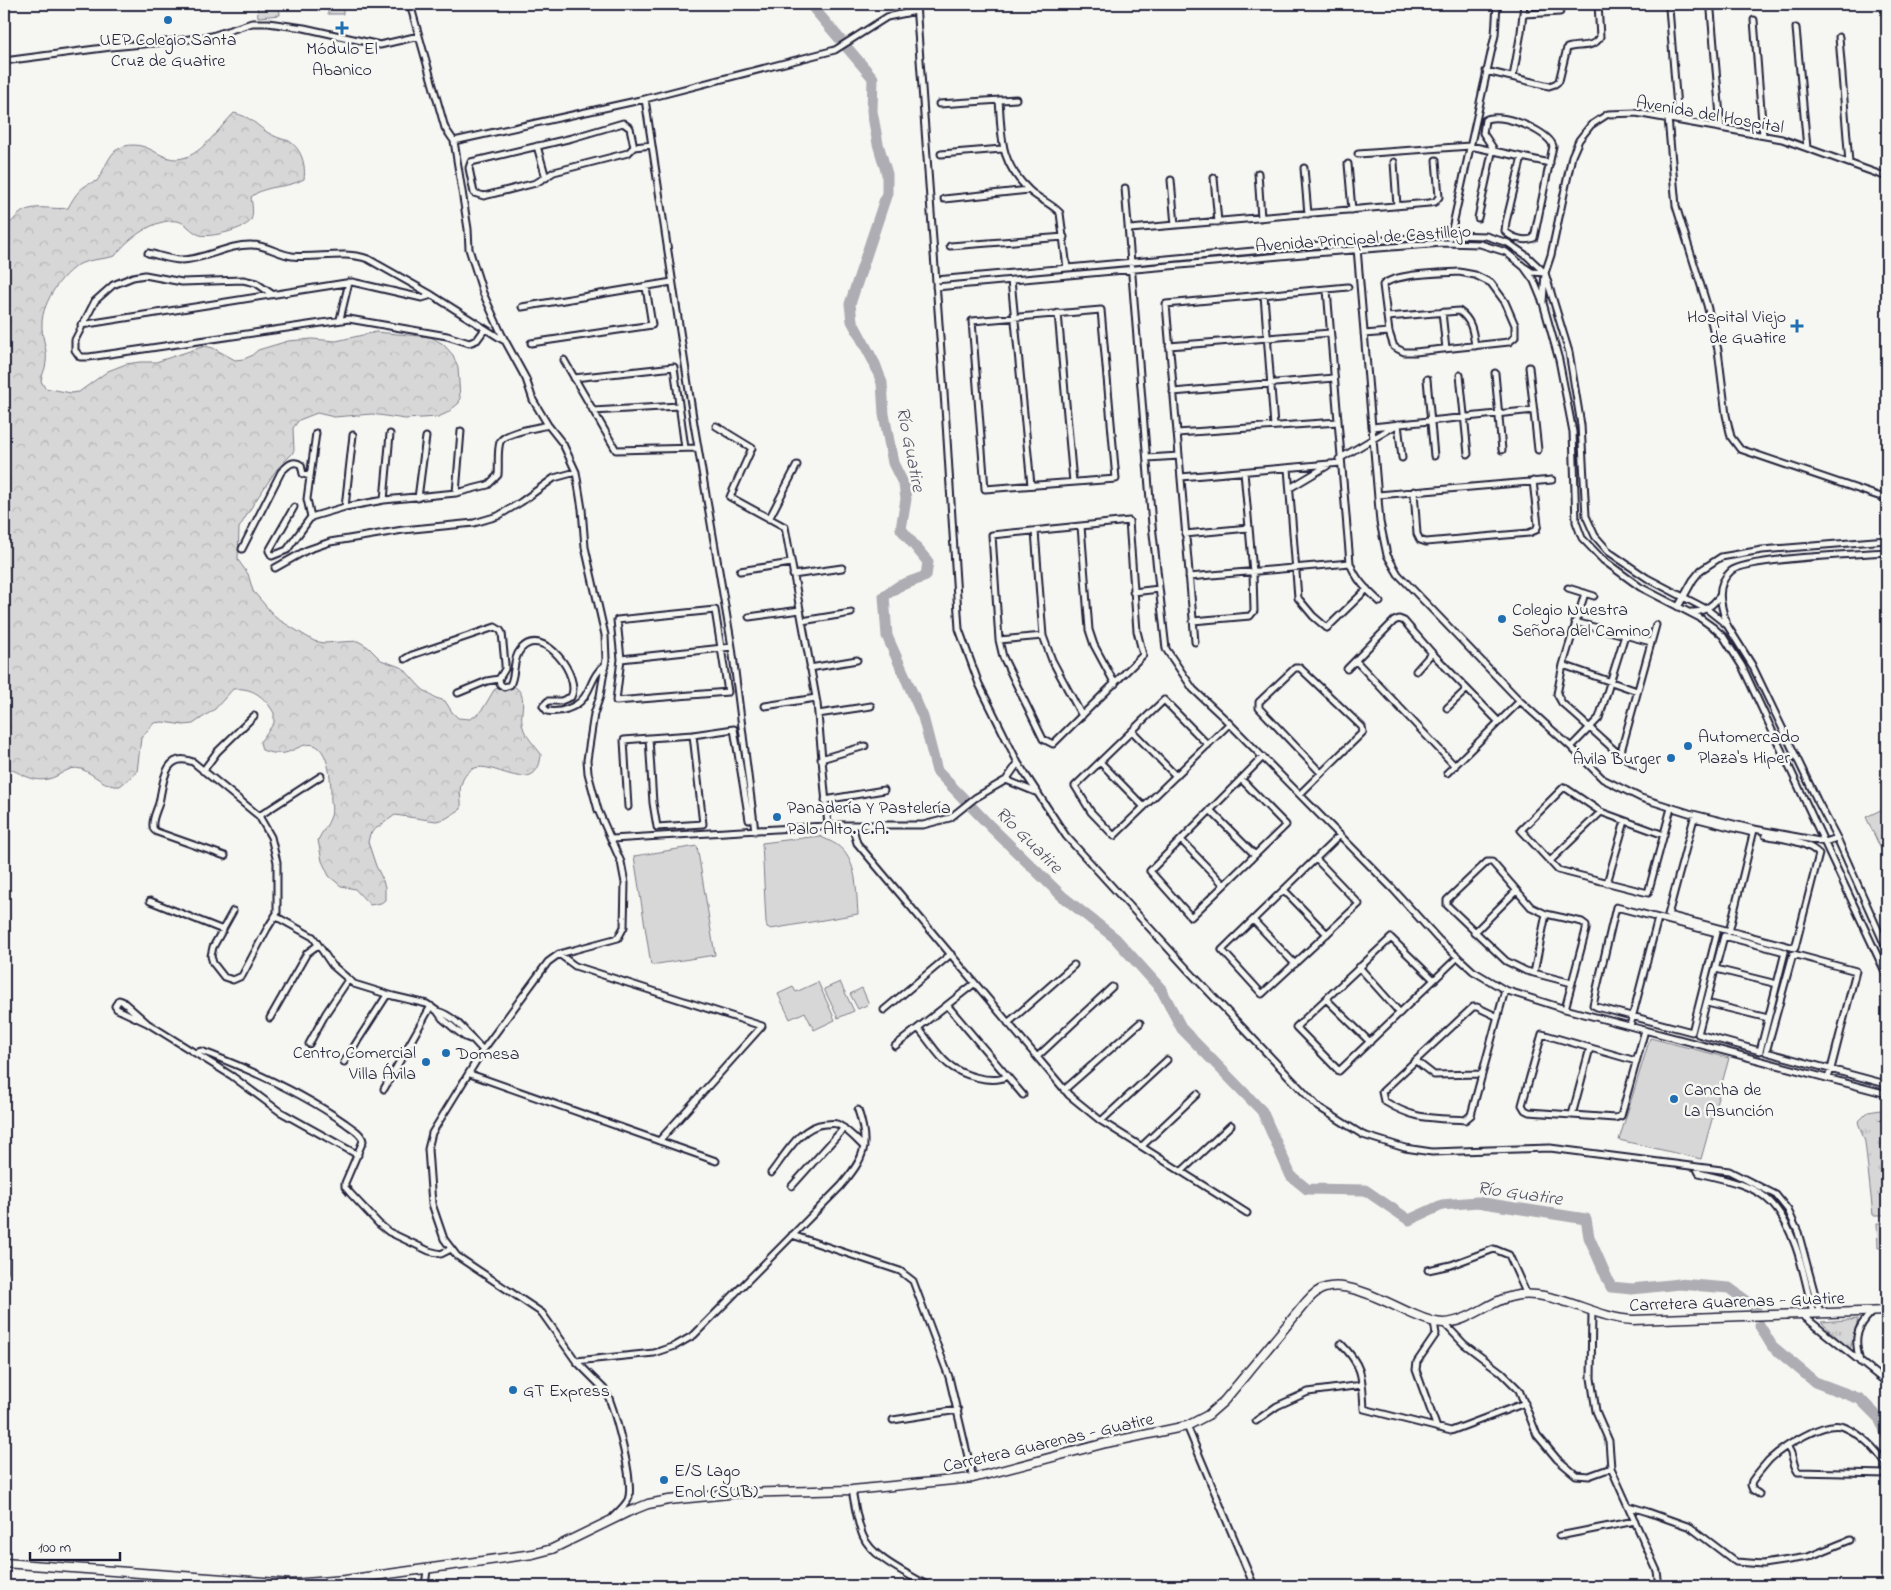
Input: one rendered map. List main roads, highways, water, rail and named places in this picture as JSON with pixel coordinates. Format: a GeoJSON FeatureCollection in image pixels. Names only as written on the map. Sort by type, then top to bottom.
{"type":"FeatureCollection","features":[{"type":"Feature","properties":{"kind":"main road","name":"Carretera Guarenas - Guatire"},"geometry":{"type":"LineString","coordinates":[[4,1563],[290,1584],[345,1580],[533,1554],[552,1549],[648,1504],[687,1497],[739,1493],[852,1490],[973,1478],[1106,1443],[1188,1426],[1208,1415],[1224,1401],[1307,1301],[1323,1288],[1338,1286],[1356,1290],[1434,1322],[1444,1323],[1467,1317],[1509,1297],[1526,1295],[1548,1297],[1592,1312],[1633,1320],[1887,1311]]}},
{"type":"Feature","properties":{"kind":"waterway","name":"Río Guatire"},"geometry":{"type":"LineString","coordinates":[[810,4],[873,78],[872,111],[878,144],[887,174],[887,193],[850,304],[852,321],[875,364],[882,383],[884,414],[893,463],[904,485],[906,499],[901,529],[928,562],[926,576],[899,586],[884,596],[887,636],[923,717],[937,771],[1062,896],[1115,938],[1161,989],[1182,1029],[1262,1111],[1291,1176],[1307,1189],[1365,1190],[1409,1220],[1442,1205],[1477,1202],[1586,1219],[1589,1237],[1611,1287],[1632,1289],[1679,1284],[1729,1288],[1756,1308]]}},
{"type":"Feature","properties":{"kind":"waterway","name":"Río Guatire"},"geometry":{"type":"LineString","coordinates":[[1760,1326],[1772,1346],[1815,1382],[1860,1399],[1879,1418],[1887,1436]]}},
{"type":"Feature","properties":{"kind":"place","name":"UEP Colegio Santa Cruz de Guatire"},"geometry":{"type":"Point","coordinates":[168,20]}},
{"type":"Feature","properties":{"kind":"place","name":"Módulo El Abanico"},"geometry":{"type":"Point","coordinates":[342,28]}},
{"type":"Feature","properties":{"kind":"place","name":"Hospital Viejo de Guatire"},"geometry":{"type":"Point","coordinates":[1797,326]}},
{"type":"Feature","properties":{"kind":"place","name":"Colegio Nuestra Señora del Camino"},"geometry":{"type":"Point","coordinates":[1502,619]}},
{"type":"Feature","properties":{"kind":"place","name":"Automercado Plaza's Hiper"},"geometry":{"type":"Point","coordinates":[1688,746]}},
{"type":"Feature","properties":{"kind":"place","name":"Ávila Burger"},"geometry":{"type":"Point","coordinates":[1671,758]}},
{"type":"Feature","properties":{"kind":"place","name":"Panadería Y Pastelería Palo Alto. C.A."},"geometry":{"type":"Point","coordinates":[777,817]}},
{"type":"Feature","properties":{"kind":"place","name":"Domesa"},"geometry":{"type":"Point","coordinates":[446,1053]}},
{"type":"Feature","properties":{"kind":"place","name":"Centro Comercial Villa Ávila"},"geometry":{"type":"Point","coordinates":[426,1062]}},
{"type":"Feature","properties":{"kind":"place","name":"Cancha de La Asunción"},"geometry":{"type":"Point","coordinates":[1674,1099]}},
{"type":"Feature","properties":{"kind":"place","name":"GT Express"},"geometry":{"type":"Point","coordinates":[513,1390]}},
{"type":"Feature","properties":{"kind":"place","name":"E/S Lago Enol (SUB)"},"geometry":{"type":"Point","coordinates":[664,1480]}}]}
